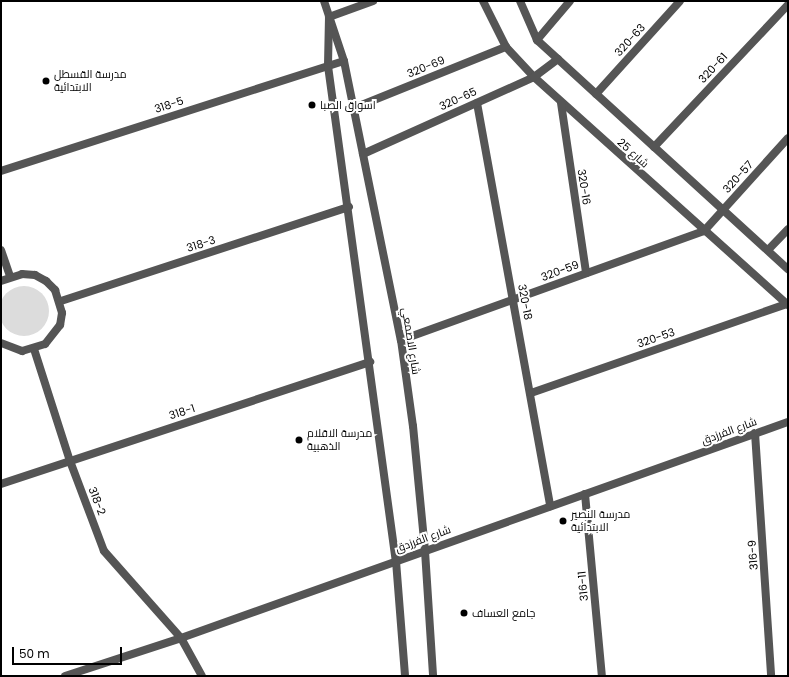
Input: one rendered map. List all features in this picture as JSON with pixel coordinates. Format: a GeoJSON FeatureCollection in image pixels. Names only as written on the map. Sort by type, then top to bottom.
{"type":"FeatureCollection","features":[{"type":"Feature","properties":{"kind":"street","name":"شارع الاصمعي"},"geometry":{"type":"LineString","coordinates":[[324,1],[344,61],[401,340],[413,426],[425,551],[433,676]]}},
{"type":"Feature","properties":{"kind":"street"},"geometry":{"type":"LineString","coordinates":[[329,17],[373,1]]}},
{"type":"Feature","properties":{"kind":"street","name":"شارع 25"},"geometry":{"type":"LineString","coordinates":[[483,1],[506,48],[534,77],[561,103],[788,305]]}},
{"type":"Feature","properties":{"kind":"street","name":"شارع 25"},"geometry":{"type":"LineString","coordinates":[[520,1],[537,40],[788,269]]}},
{"type":"Feature","properties":{"kind":"street"},"geometry":{"type":"LineString","coordinates":[[537,40],[570,1]]}},
{"type":"Feature","properties":{"kind":"street","name":"320-63"},"geometry":{"type":"LineString","coordinates":[[596,94],[680,1]]}},
{"type":"Feature","properties":{"kind":"street","name":"320-61"},"geometry":{"type":"LineString","coordinates":[[654,147],[788,5]]}},
{"type":"Feature","properties":{"kind":"street","name":"شارع الاصمعي"},"geometry":{"type":"LineString","coordinates":[[329,17],[328,66],[349,207],[396,561],[405,676]]}},
{"type":"Feature","properties":{"kind":"street","name":"320-69"},"geometry":{"type":"LineString","coordinates":[[354,108],[506,48]]}},
{"type":"Feature","properties":{"kind":"street","name":"320-65"},"geometry":{"type":"LineString","coordinates":[[364,154],[534,77],[558,59]]}},
{"type":"Feature","properties":{"kind":"street","name":"318-5"},"geometry":{"type":"LineString","coordinates":[[1,170],[344,61]]}},
{"type":"Feature","properties":{"kind":"street","name":"320-18"},"geometry":{"type":"LineString","coordinates":[[477,103],[514,299],[550,506]]}},
{"type":"Feature","properties":{"kind":"street","name":"320-16"},"geometry":{"type":"LineString","coordinates":[[561,103],[586,273]]}},
{"type":"Feature","properties":{"kind":"street","name":"320-57"},"geometry":{"type":"LineString","coordinates":[[704,231],[788,138]]}},
{"type":"Feature","properties":{"kind":"street","name":"318-3"},"geometry":{"type":"LineString","coordinates":[[61,301],[349,207]]}},
{"type":"Feature","properties":{"kind":"street"},"geometry":{"type":"LineString","coordinates":[[768,250],[788,229]]}},
{"type":"Feature","properties":{"kind":"street","name":"320-59"},"geometry":{"type":"LineString","coordinates":[[401,340],[704,231]]}},
{"type":"Feature","properties":{"kind":"street"},"geometry":{"type":"LineString","coordinates":[[1,250],[10,276]]}},
{"type":"Feature","properties":{"kind":"street"},"geometry":{"type":"LineString","coordinates":[[1,281],[10,276],[22,274],[35,275],[51,285],[61,301],[60,326],[45,344],[34,349],[11,349],[1,343]]}},
{"type":"Feature","properties":{"kind":"street","name":"320-53"},"geometry":{"type":"LineString","coordinates":[[531,393],[788,305]]}},
{"type":"Feature","properties":{"kind":"street","name":"318-2"},"geometry":{"type":"LineString","coordinates":[[34,349],[70,461],[104,551],[181,638],[202,676]]}},
{"type":"Feature","properties":{"kind":"street","name":"318-1"},"geometry":{"type":"LineString","coordinates":[[1,484],[370,362]]}},
{"type":"Feature","properties":{"kind":"street","name":"شارع الفرزدق"},"geometry":{"type":"LineString","coordinates":[[65,676],[181,638],[788,422]]}},
{"type":"Feature","properties":{"kind":"street","name":"316-9"},"geometry":{"type":"LineString","coordinates":[[755,433],[771,676]]}},
{"type":"Feature","properties":{"kind":"street","name":"316-11"},"geometry":{"type":"LineString","coordinates":[[585,494],[602,676]]}},
{"type":"Feature","properties":{"kind":"shaded area"},"geometry":{"type":"Polygon","coordinates":[[[24,286],[34,288],[42,293],[47,301],[49,311],[47,321],[42,329],[34,334],[24,336],[14,334],[6,329],[1,321],[-1,311],[1,301],[6,293],[14,288],[24,286]]]}},
{"type":"Feature","properties":{"kind":"place","name":"مدرسة القسطل الابتدائية"},"geometry":{"type":"Point","coordinates":[46,81]}},
{"type":"Feature","properties":{"kind":"place","name":"اسواق الصبا"},"geometry":{"type":"Point","coordinates":[312,105]}},
{"type":"Feature","properties":{"kind":"place","name":"مدرسة الاقلام الذهبية"},"geometry":{"type":"Point","coordinates":[299,440]}},
{"type":"Feature","properties":{"kind":"place","name":"مدرسة النصير الابتدائية"},"geometry":{"type":"Point","coordinates":[563,521]}},
{"type":"Feature","properties":{"kind":"place","name":"جامع العساف"},"geometry":{"type":"Point","coordinates":[464,613]}}]}
